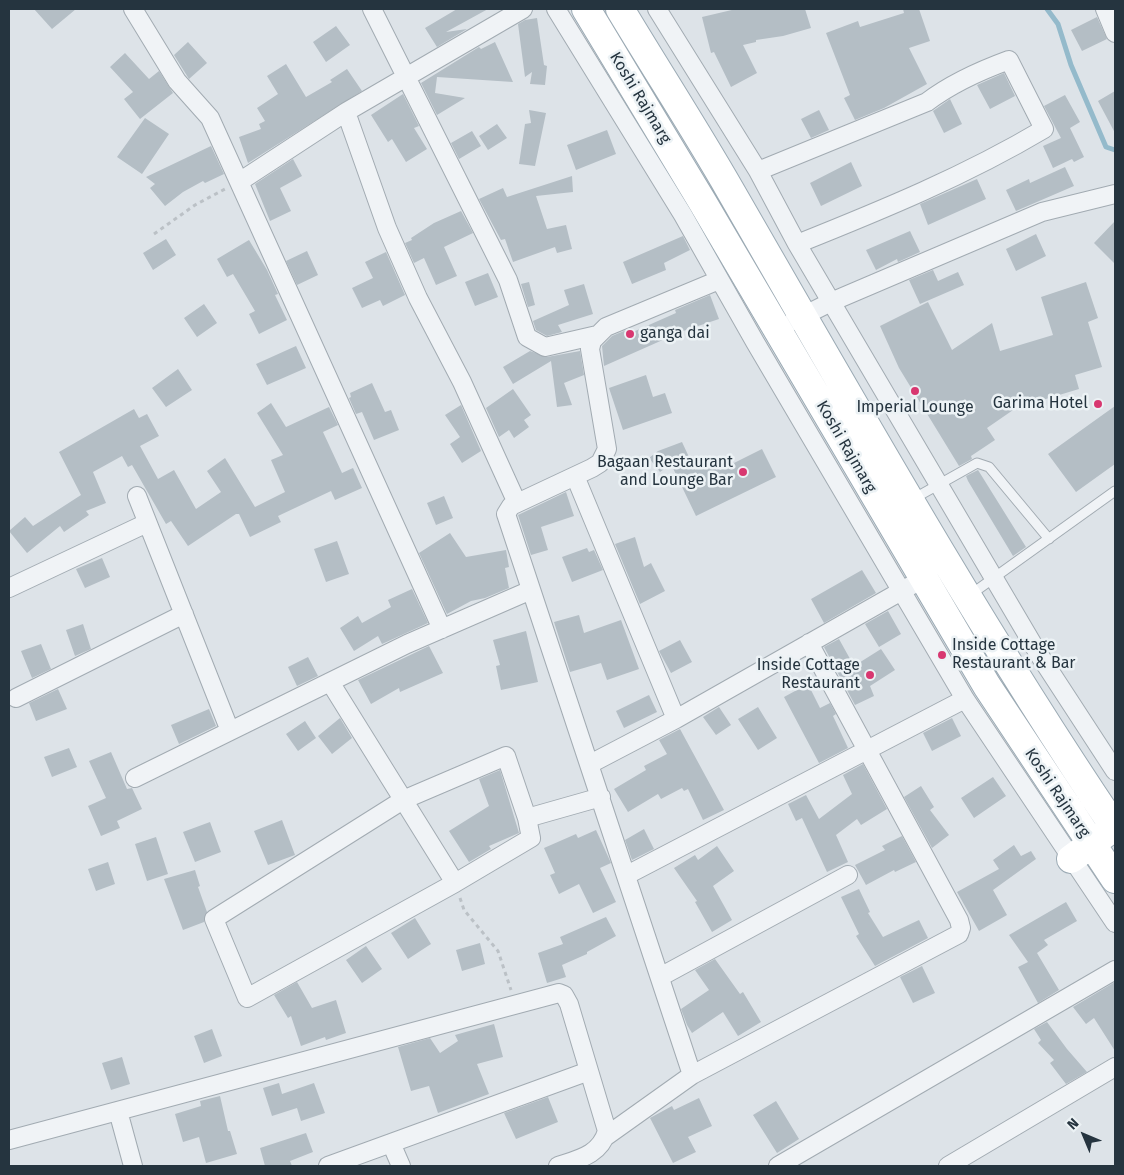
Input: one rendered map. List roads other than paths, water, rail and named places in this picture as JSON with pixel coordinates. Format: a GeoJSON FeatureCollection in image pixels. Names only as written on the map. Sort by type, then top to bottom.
{"type":"FeatureCollection","features":[{"type":"Feature","properties":{"kind":"main road","name":"Koshi Rajmarg"},"geometry":{"type":"LineString","coordinates":[[586,9],[766,336],[968,597],[1011,670],[1115,827]]}},
{"type":"Feature","properties":{"kind":"main road","name":"Koshi Rajmarg"},"geometry":{"type":"LineString","coordinates":[[620,9],[729,188],[803,316],[898,507],[912,585],[987,686],[1081,851],[1115,879]]}},
{"type":"Feature","properties":{"kind":"main road"},"geometry":{"type":"LineString","coordinates":[[1081,851],[1115,827]]}},
{"type":"Feature","properties":{"kind":"street"},"geometry":{"type":"LineString","coordinates":[[133,9],[177,81],[210,118],[442,629]]}},
{"type":"Feature","properties":{"kind":"street"},"geometry":{"type":"LineString","coordinates":[[372,9],[508,280],[527,337],[545,347],[597,335]]}},
{"type":"Feature","properties":{"kind":"street"},"geometry":{"type":"LineString","coordinates":[[239,182],[346,112],[523,9]]}},
{"type":"Feature","properties":{"kind":"street"},"geometry":{"type":"LineString","coordinates":[[556,9],[683,214],[720,280],[766,336],[912,585],[965,699],[1081,851],[1115,923]]}},
{"type":"Feature","properties":{"kind":"street"},"geometry":{"type":"LineString","coordinates":[[657,9],[758,172],[796,244],[1038,653],[1115,771]]}},
{"type":"Feature","properties":{"kind":"street"},"geometry":{"type":"LineString","coordinates":[[1105,9],[1115,33]]}},
{"type":"Feature","properties":{"kind":"street"},"geometry":{"type":"LineString","coordinates":[[758,172],[927,102],[943,90],[982,70],[1008,60],[1044,129],[985,163],[886,208],[796,244]]}},
{"type":"Feature","properties":{"kind":"street"},"geometry":{"type":"LineString","coordinates":[[346,112],[387,228],[414,289],[462,382],[517,503]]}},
{"type":"Feature","properties":{"kind":"street"},"geometry":{"type":"LineString","coordinates":[[766,336],[831,302],[1042,212],[1115,194]]}},
{"type":"Feature","properties":{"kind":"street"},"geometry":{"type":"LineString","coordinates":[[692,1075],[507,518],[509,509],[517,503],[600,462],[607,448],[590,349],[597,335],[606,327],[720,280]]}},
{"type":"Feature","properties":{"kind":"street"},"geometry":{"type":"LineString","coordinates":[[575,476],[676,719]]}},
{"type":"Feature","properties":{"kind":"street"},"geometry":{"type":"LineString","coordinates":[[137,496],[230,731]]}},
{"type":"Feature","properties":{"kind":"street"},"geometry":{"type":"LineString","coordinates":[[9,588],[147,523]]}},
{"type":"Feature","properties":{"kind":"street"},"geometry":{"type":"LineString","coordinates":[[590,764],[676,719],[912,585]]}},
{"type":"Feature","properties":{"kind":"street"},"geometry":{"type":"LineString","coordinates":[[135,778],[330,682],[442,629],[531,590]]}},
{"type":"Feature","properties":{"kind":"street"},"geometry":{"type":"LineString","coordinates":[[16,698],[184,614]]}},
{"type":"Feature","properties":{"kind":"street"},"geometry":{"type":"LineString","coordinates":[[605,1137],[692,1075],[959,934],[961,928],[959,920],[809,643]]}},
{"type":"Feature","properties":{"kind":"street"},"geometry":{"type":"LineString","coordinates":[[330,682],[455,883]]}},
{"type":"Feature","properties":{"kind":"street"},"geometry":{"type":"LineString","coordinates":[[627,875],[965,699]]}},
{"type":"Feature","properties":{"kind":"street"},"geometry":{"type":"LineString","coordinates":[[506,756],[527,818],[531,838],[455,883],[247,998],[214,919],[403,800],[506,756]]}},
{"type":"Feature","properties":{"kind":"street"},"geometry":{"type":"LineString","coordinates":[[527,818],[601,797]]}},
{"type":"Feature","properties":{"kind":"street"},"geometry":{"type":"LineString","coordinates":[[660,977],[848,875]]}},
{"type":"Feature","properties":{"kind":"street"},"geometry":{"type":"LineString","coordinates":[[778,1166],[1115,970]]}},
{"type":"Feature","properties":{"kind":"street"},"geometry":{"type":"LineString","coordinates":[[9,1140],[559,993],[564,995],[570,1004],[607,1131],[598,1148],[590,1155],[558,1166]]}},
{"type":"Feature","properties":{"kind":"street"},"geometry":{"type":"LineString","coordinates":[[948,1166],[1115,1068]]}},
{"type":"Feature","properties":{"kind":"street"},"geometry":{"type":"LineString","coordinates":[[328,1166],[589,1071]]}},
{"type":"Feature","properties":{"kind":"street"},"geometry":{"type":"LineString","coordinates":[[118,1111],[134,1166]]}},
{"type":"Feature","properties":{"kind":"street"},"geometry":{"type":"LineString","coordinates":[[391,1142],[401,1166]]}},
{"type":"Feature","properties":{"kind":"lane"},"geometry":{"type":"LineString","coordinates":[[898,507],[977,463],[983,464],[989,467],[1049,539]]}},
{"type":"Feature","properties":{"kind":"lane"},"geometry":{"type":"LineString","coordinates":[[968,597],[1115,491]]}},
{"type":"Feature","properties":{"kind":"waterway"},"geometry":{"type":"LineString","coordinates":[[1047,9],[1058,24],[1071,65],[1106,147],[1115,150]]}},
{"type":"Feature","properties":{"kind":"place","name":"ganga dai"},"geometry":{"type":"Point","coordinates":[630,334]}},
{"type":"Feature","properties":{"kind":"place","name":"Imperial Lounge"},"geometry":{"type":"Point","coordinates":[915,391]}},
{"type":"Feature","properties":{"kind":"place","name":"Garima Hotel"},"geometry":{"type":"Point","coordinates":[1098,404]}},
{"type":"Feature","properties":{"kind":"place","name":"Bagaan Restaurant and Lounge Bar"},"geometry":{"type":"Point","coordinates":[743,472]}},
{"type":"Feature","properties":{"kind":"place","name":"Inside Cottage Restaurant & Bar"},"geometry":{"type":"Point","coordinates":[942,655]}},
{"type":"Feature","properties":{"kind":"place","name":"Inside Cottage Restaurant"},"geometry":{"type":"Point","coordinates":[870,675]}}]}
